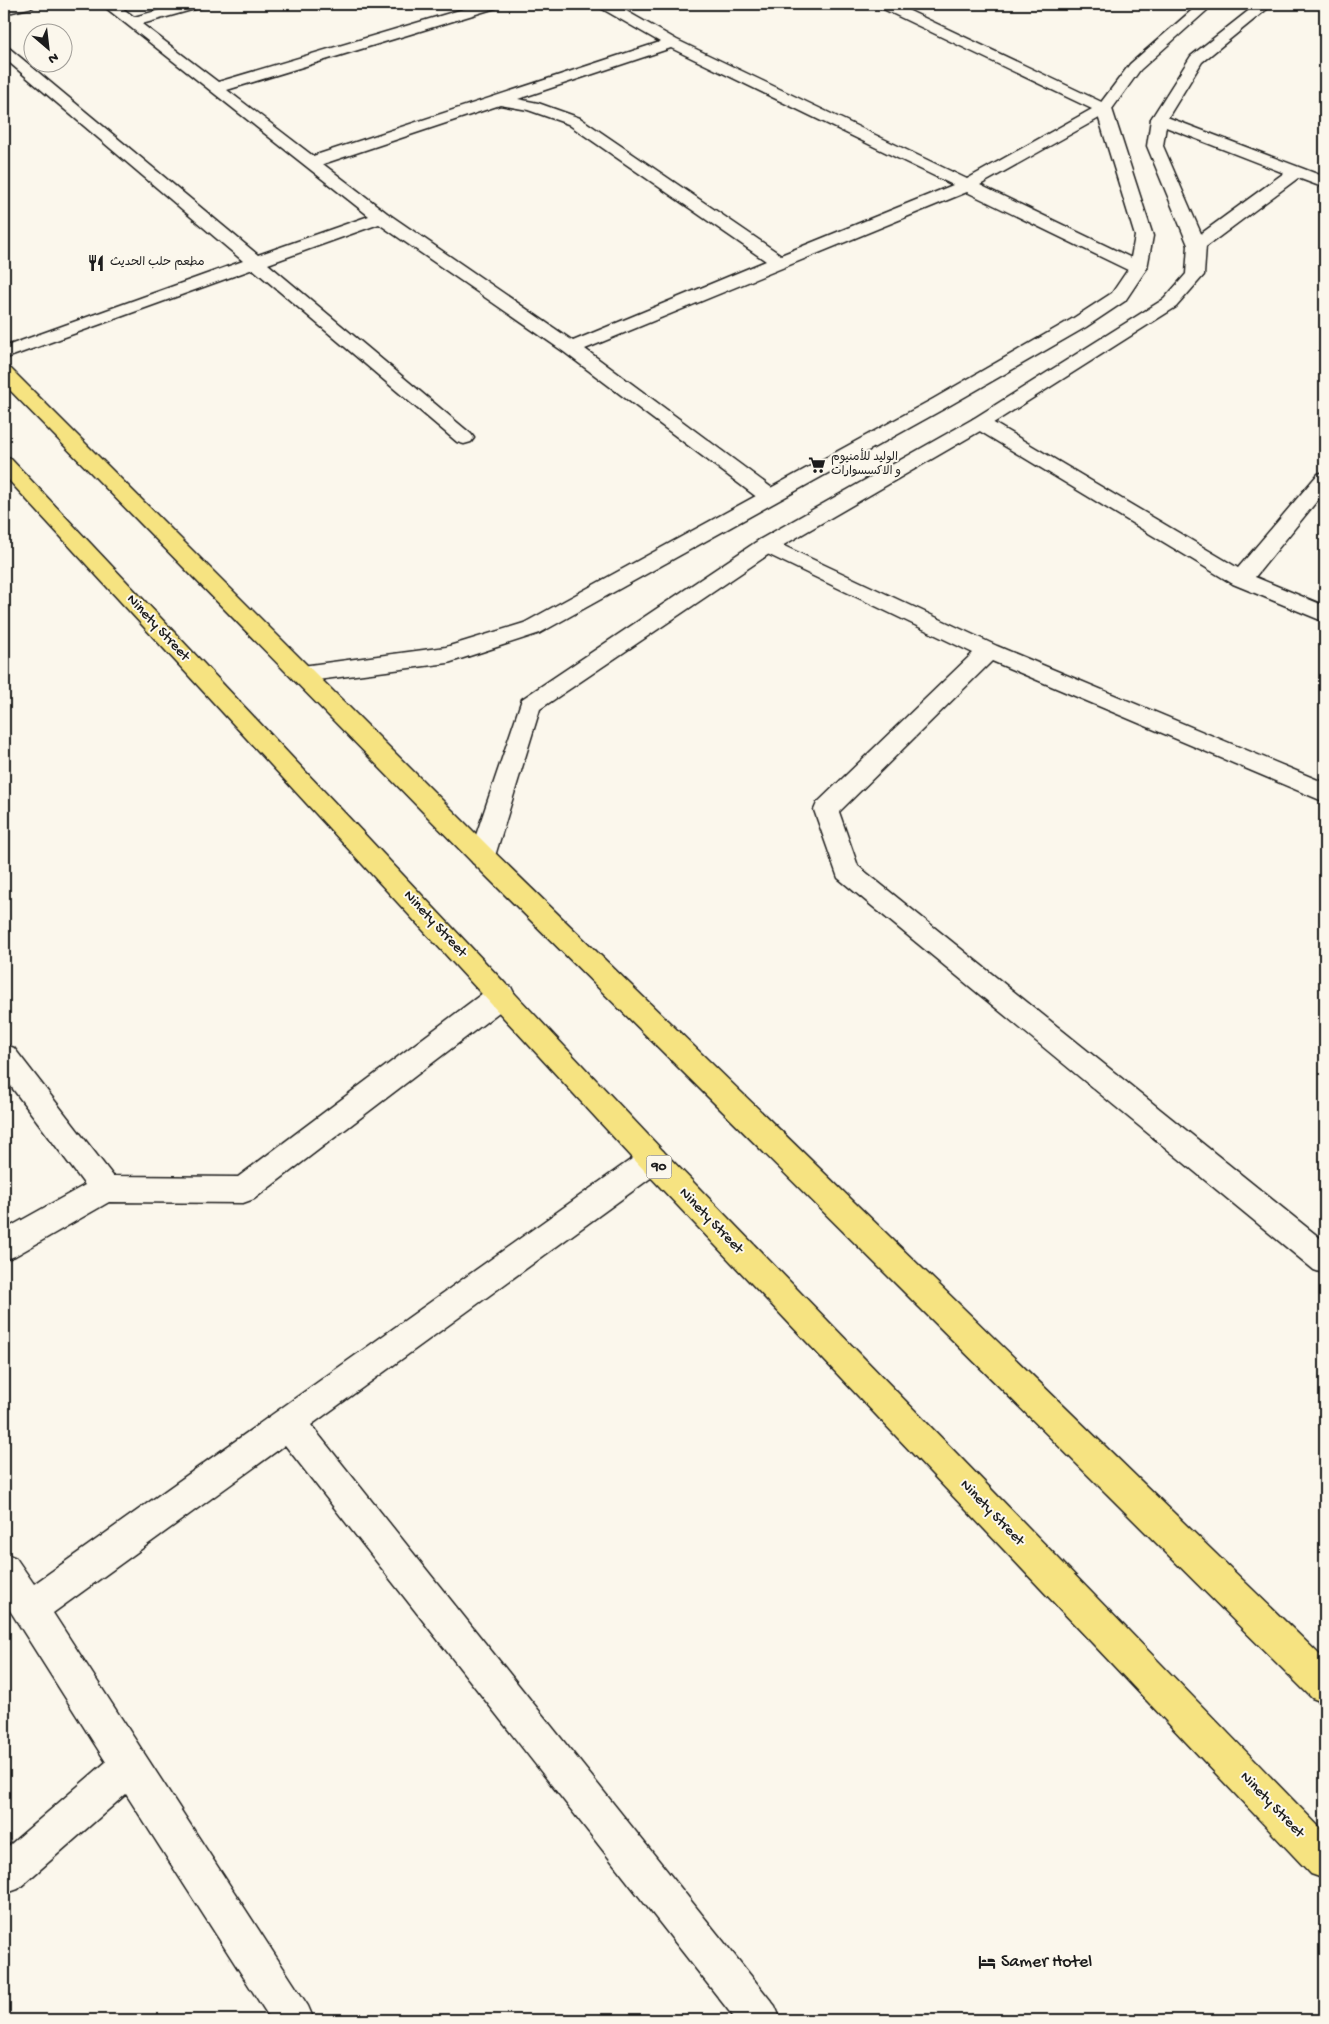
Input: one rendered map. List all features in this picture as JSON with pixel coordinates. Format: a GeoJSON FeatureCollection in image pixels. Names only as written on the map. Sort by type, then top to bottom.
{"type":"FeatureCollection","features":[{"type":"Feature","properties":{"kind":"highway"},"geometry":{"type":"LineString","coordinates":[[4,373],[482,856],[1325,1685]]}},
{"type":"Feature","properties":{"kind":"highway","name":"Ninety Street"},"geometry":{"type":"LineString","coordinates":[[4,463],[501,994],[653,1160],[1325,1860]]}},
{"type":"Feature","properties":{"kind":"street"},"geometry":{"type":"LineString","coordinates":[[4,10],[28,4]]}},
{"type":"Feature","properties":{"kind":"street"},"geometry":{"type":"LineString","coordinates":[[108,4],[381,217],[570,348],[769,496]]}},
{"type":"Feature","properties":{"kind":"street"},"geometry":{"type":"LineString","coordinates":[[132,22],[197,4]]}},
{"type":"Feature","properties":{"kind":"street"},"geometry":{"type":"LineString","coordinates":[[216,88],[494,4]]}},
{"type":"Feature","properties":{"kind":"street"},"geometry":{"type":"LineString","coordinates":[[604,4],[672,43],[1138,268]]}},
{"type":"Feature","properties":{"kind":"street"},"geometry":{"type":"LineString","coordinates":[[302,674],[448,655],[532,628],[940,403],[1079,323],[1119,297],[1138,268],[1144,236],[1104,109],[884,4]]}},
{"type":"Feature","properties":{"kind":"street"},"geometry":{"type":"LineString","coordinates":[[570,348],[966,186],[1104,109],[1135,67],[1208,4]]}},
{"type":"Feature","properties":{"kind":"street"},"geometry":{"type":"LineString","coordinates":[[482,856],[530,705],[767,545],[980,422],[1170,302],[1195,275],[1197,244],[1155,146],[1159,120],[1196,59],[1266,4]]}},
{"type":"Feature","properties":{"kind":"street"},"geometry":{"type":"LineString","coordinates":[[311,162],[672,43]]}},
{"type":"Feature","properties":{"kind":"street"},"geometry":{"type":"LineString","coordinates":[[4,51],[464,438]]}},
{"type":"Feature","properties":{"kind":"street"},"geometry":{"type":"LineString","coordinates":[[498,100],[532,106],[574,121],[779,262]]}},
{"type":"Feature","properties":{"kind":"street"},"geometry":{"type":"LineString","coordinates":[[1159,120],[1325,183]]}},
{"type":"Feature","properties":{"kind":"street"},"geometry":{"type":"LineString","coordinates":[[1197,244],[1296,172]]}},
{"type":"Feature","properties":{"kind":"street"},"geometry":{"type":"LineString","coordinates":[[4,353],[381,217]]}},
{"type":"Feature","properties":{"kind":"street"},"geometry":{"type":"LineString","coordinates":[[980,422],[1241,579],[1325,615]]}},
{"type":"Feature","properties":{"kind":"street"},"geometry":{"type":"LineString","coordinates":[[1241,579],[1325,478]]}},
{"type":"Feature","properties":{"kind":"street"},"geometry":{"type":"LineString","coordinates":[[767,545],[989,651],[1325,792]]}},
{"type":"Feature","properties":{"kind":"street"},"geometry":{"type":"LineString","coordinates":[[989,651],[826,810],[847,871],[1325,1260]]}},
{"type":"Feature","properties":{"kind":"street"},"geometry":{"type":"LineString","coordinates":[[4,1246],[105,1189],[243,1190],[501,994]]}},
{"type":"Feature","properties":{"kind":"street"},"geometry":{"type":"LineString","coordinates":[[4,1056],[105,1189]]}},
{"type":"Feature","properties":{"kind":"street"},"geometry":{"type":"LineString","coordinates":[[29,1610],[653,1160]]}},
{"type":"Feature","properties":{"kind":"street"},"geometry":{"type":"LineString","coordinates":[[289,1424],[761,2020]]}},
{"type":"Feature","properties":{"kind":"street"},"geometry":{"type":"LineString","coordinates":[[4,1570],[294,2020]]}},
{"type":"Feature","properties":{"kind":"street"},"geometry":{"type":"LineString","coordinates":[[4,1875],[130,1766]]}},
{"type":"Feature","properties":{"kind":"place","name":"مطعم حلب الحديث"},"geometry":{"type":"Point","coordinates":[96,263]}},
{"type":"Feature","properties":{"kind":"place","name":"الوليد للأمنيوم و الاكسسوارات"},"geometry":{"type":"Point","coordinates":[817,465]}},
{"type":"Feature","properties":{"kind":"place","name":"Samer Hotel"},"geometry":{"type":"Point","coordinates":[987,1962]}}]}
